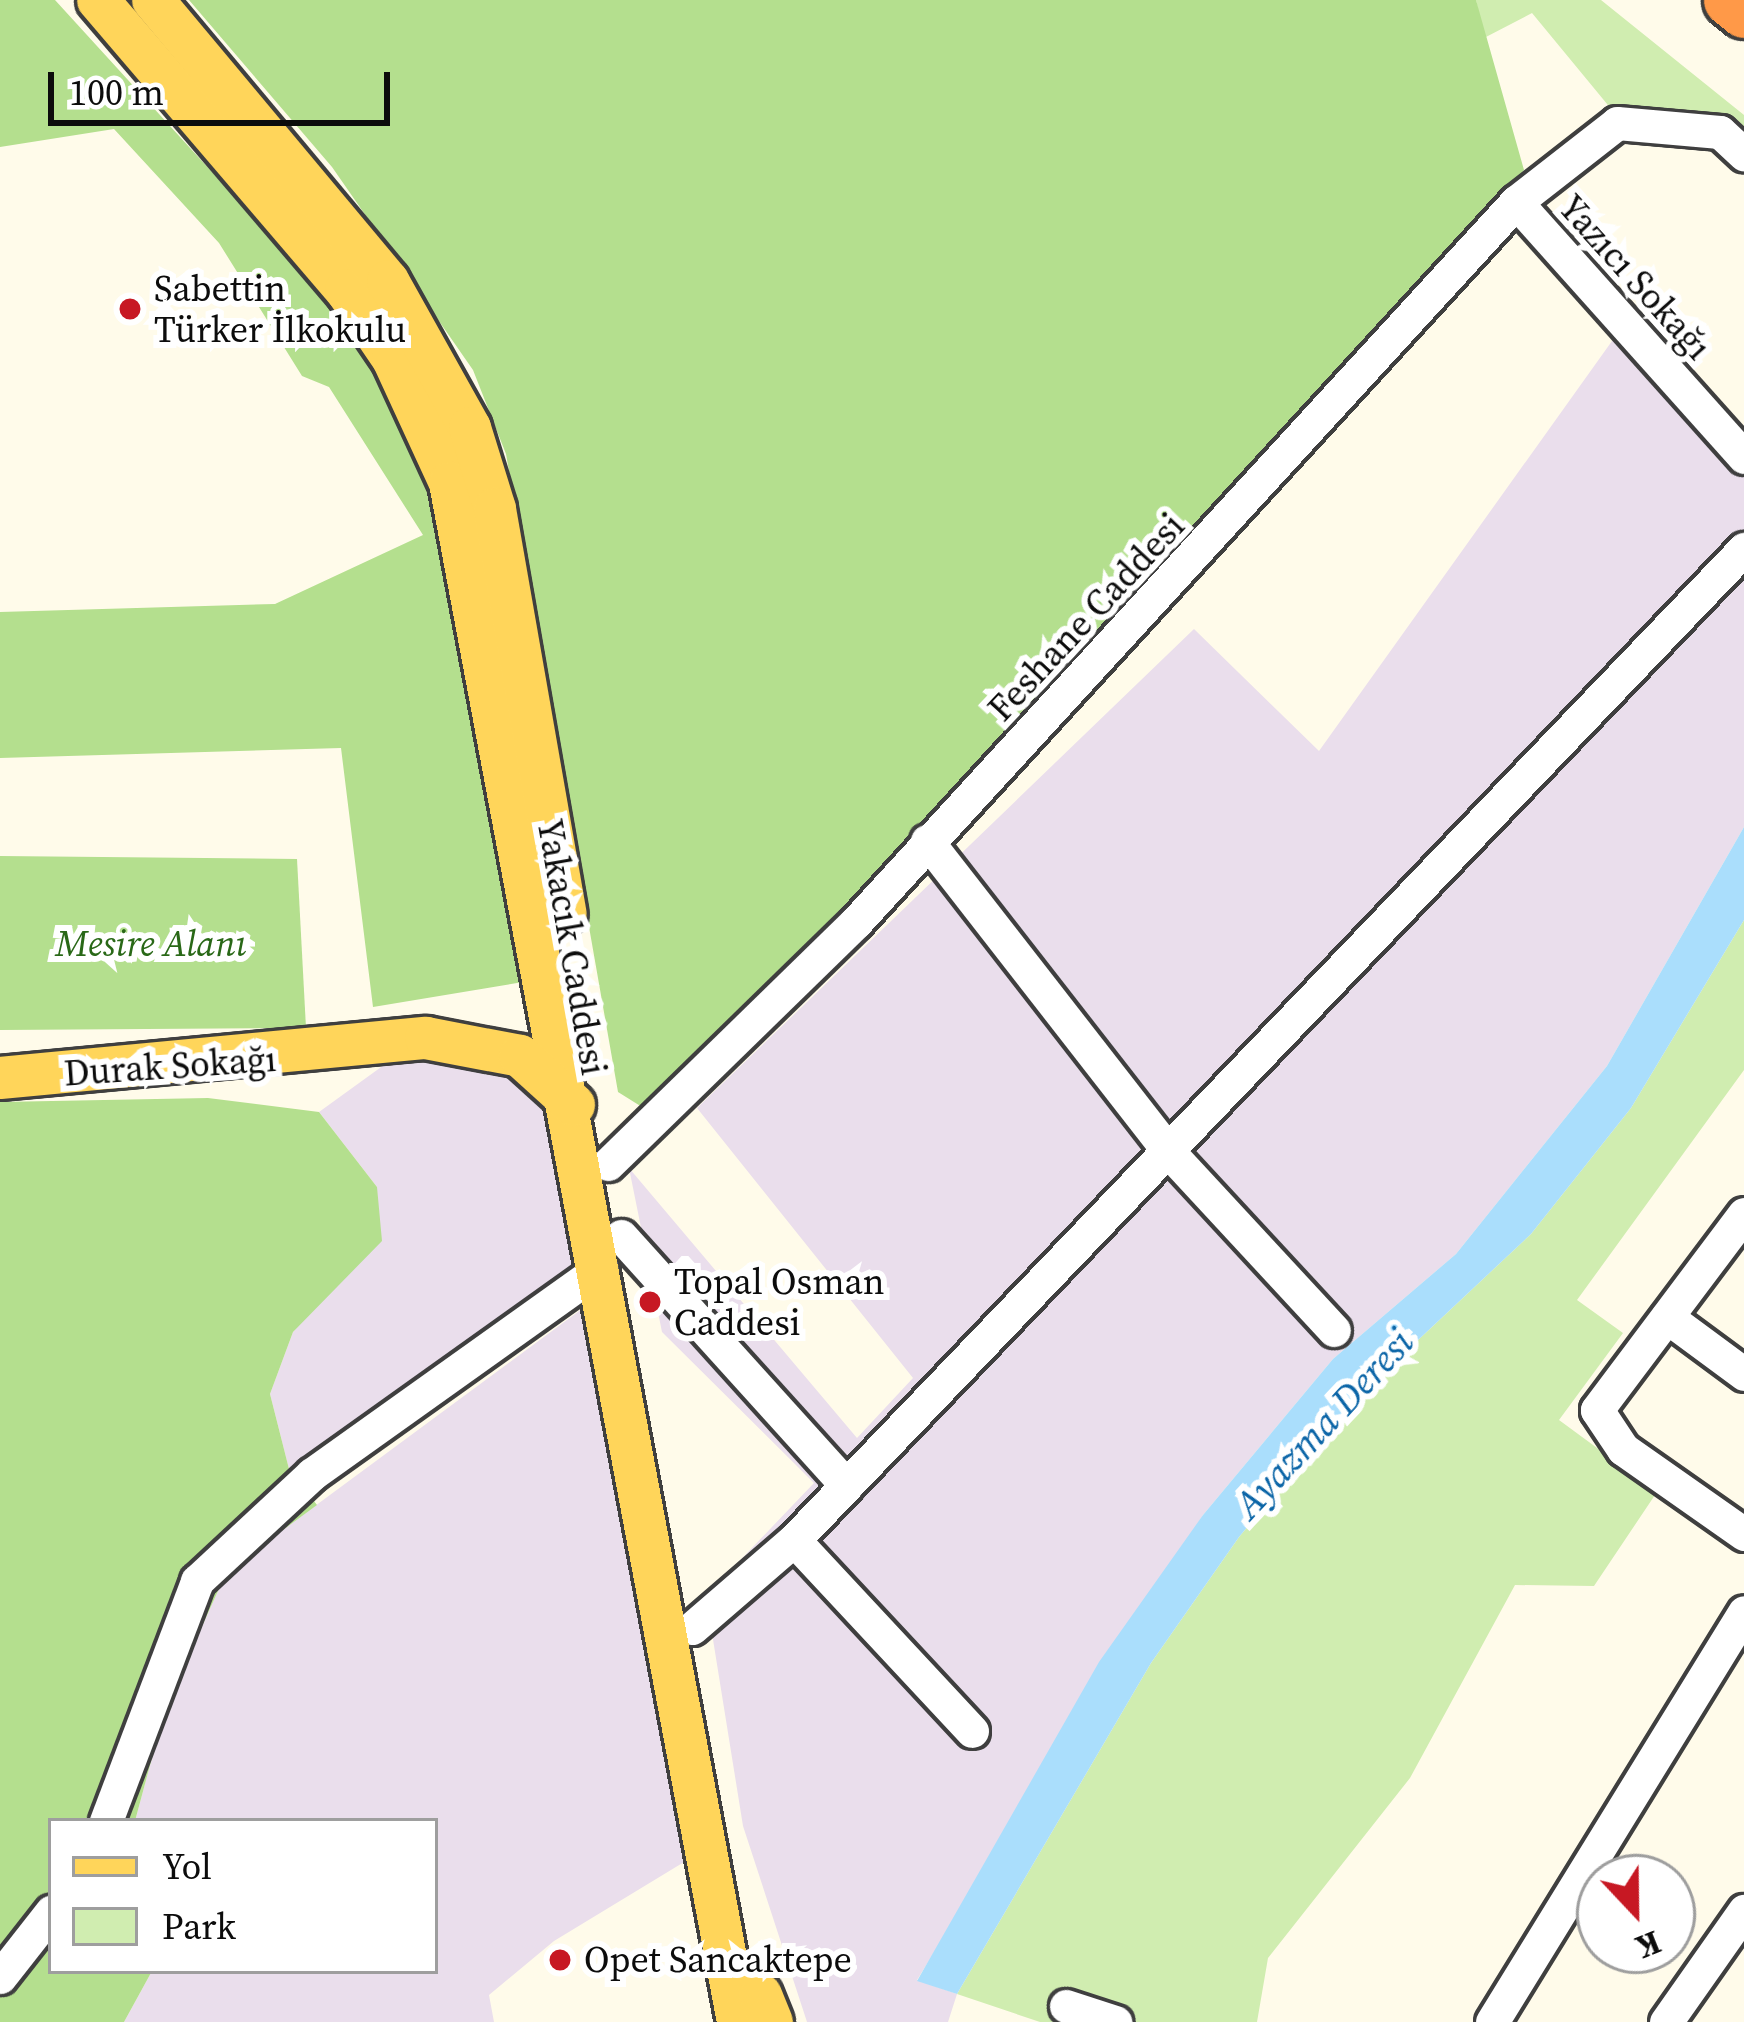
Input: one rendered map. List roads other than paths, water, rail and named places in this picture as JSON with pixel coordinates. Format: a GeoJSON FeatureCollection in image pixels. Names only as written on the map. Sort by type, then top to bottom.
{"type":"FeatureCollection","features":[{"type":"Feature","properties":{"kind":"highway"},"geometry":{"type":"LineString","coordinates":[[1729,0],[1744,12]]}},
{"type":"Feature","properties":{"kind":"main road","name":"Yakacık Caddesi"},"geometry":{"type":"LineString","coordinates":[[98,0],[346,290],[437,450],[461,523],[574,1105],[611,1252],[692,1628],[759,2015]]}},
{"type":"Feature","properties":{"kind":"main road","name":"Yakacık Caddesi"},"geometry":{"type":"LineString","coordinates":[[153,0],[388,281],[470,428],[504,554],[608,1164],[611,1252],[727,1969],[759,2015]]}},
{"type":"Feature","properties":{"kind":"main road","name":"Durak Sokağı"},"geometry":{"type":"LineString","coordinates":[[0,1078],[289,1058],[338,1039]]}},
{"type":"Feature","properties":{"kind":"main road","name":"Durak Sokağı"},"geometry":{"type":"LineString","coordinates":[[0,1054],[338,1039],[487,1046],[520,1056],[574,1105]]}},
{"type":"Feature","properties":{"kind":"main road"},"geometry":{"type":"LineString","coordinates":[[720,2022],[727,1969]]}},
{"type":"Feature","properties":{"kind":"street","name":"Feshane Caddesi"},"geometry":{"type":"LineString","coordinates":[[608,1164],[927,841],[1516,202],[1617,123],[1720,132],[1744,154]]}},
{"type":"Feature","properties":{"kind":"street","name":"Yazıcı Sokağı"},"geometry":{"type":"LineString","coordinates":[[1516,202],[1744,457]]}},
{"type":"Feature","properties":{"kind":"street"},"geometry":{"type":"LineString","coordinates":[[692,1628],[794,1540],[1744,549]]}},
{"type":"Feature","properties":{"kind":"street"},"geometry":{"type":"LineString","coordinates":[[927,841],[1168,1150],[1334,1330]]}},
{"type":"Feature","properties":{"kind":"street"},"geometry":{"type":"LineString","coordinates":[[1744,1214],[1597,1409],[1623,1449],[1744,1534]]}},
{"type":"Feature","properties":{"kind":"street"},"geometry":{"type":"LineString","coordinates":[[107,1818],[197,1580],[312,1474],[611,1252],[846,1485]]}},
{"type":"Feature","properties":{"kind":"street"},"geometry":{"type":"LineString","coordinates":[[1667,1317],[1744,1374]]}},
{"type":"Feature","properties":{"kind":"street"},"geometry":{"type":"LineString","coordinates":[[794,1540],[972,1732]]}},
{"type":"Feature","properties":{"kind":"street"},"geometry":{"type":"LineString","coordinates":[[1492,2022],[1744,1612]]}},
{"type":"Feature","properties":{"kind":"street"},"geometry":{"type":"LineString","coordinates":[[1666,2022],[1743,1913]]}},
{"type":"Feature","properties":{"kind":"street"},"geometry":{"type":"LineString","coordinates":[[0,1977],[48,1916]]}},
{"type":"Feature","properties":{"kind":"street"},"geometry":{"type":"LineString","coordinates":[[1066,2006],[1114,2022]]}},
{"type":"Feature","properties":{"kind":"water","name":"Ayazma Deresi"},"geometry":{"type":"Polygon","coordinates":[[[1744,827],[1744,920],[1631,1108],[1531,1234],[1351,1403],[1239,1537],[1151,1663],[957,1994],[917,1981],[1099,1662],[1203,1515],[1333,1359],[1456,1254],[1607,1066],[1744,827]]]}},
{"type":"Feature","properties":{"kind":"place","name":"Sabettin Türker İlkokulu"},"geometry":{"type":"Point","coordinates":[130,309]}},
{"type":"Feature","properties":{"kind":"place","name":"Topal Osman Caddesi"},"geometry":{"type":"Point","coordinates":[650,1302]}},
{"type":"Feature","properties":{"kind":"place","name":"Opet Sancaktepe"},"geometry":{"type":"Point","coordinates":[560,1960]}},
{"type":"Feature","properties":{"kind":"park label","name":"Mesire Alanı"},"geometry":{"type":"Point","coordinates":[151,944]}}]}
